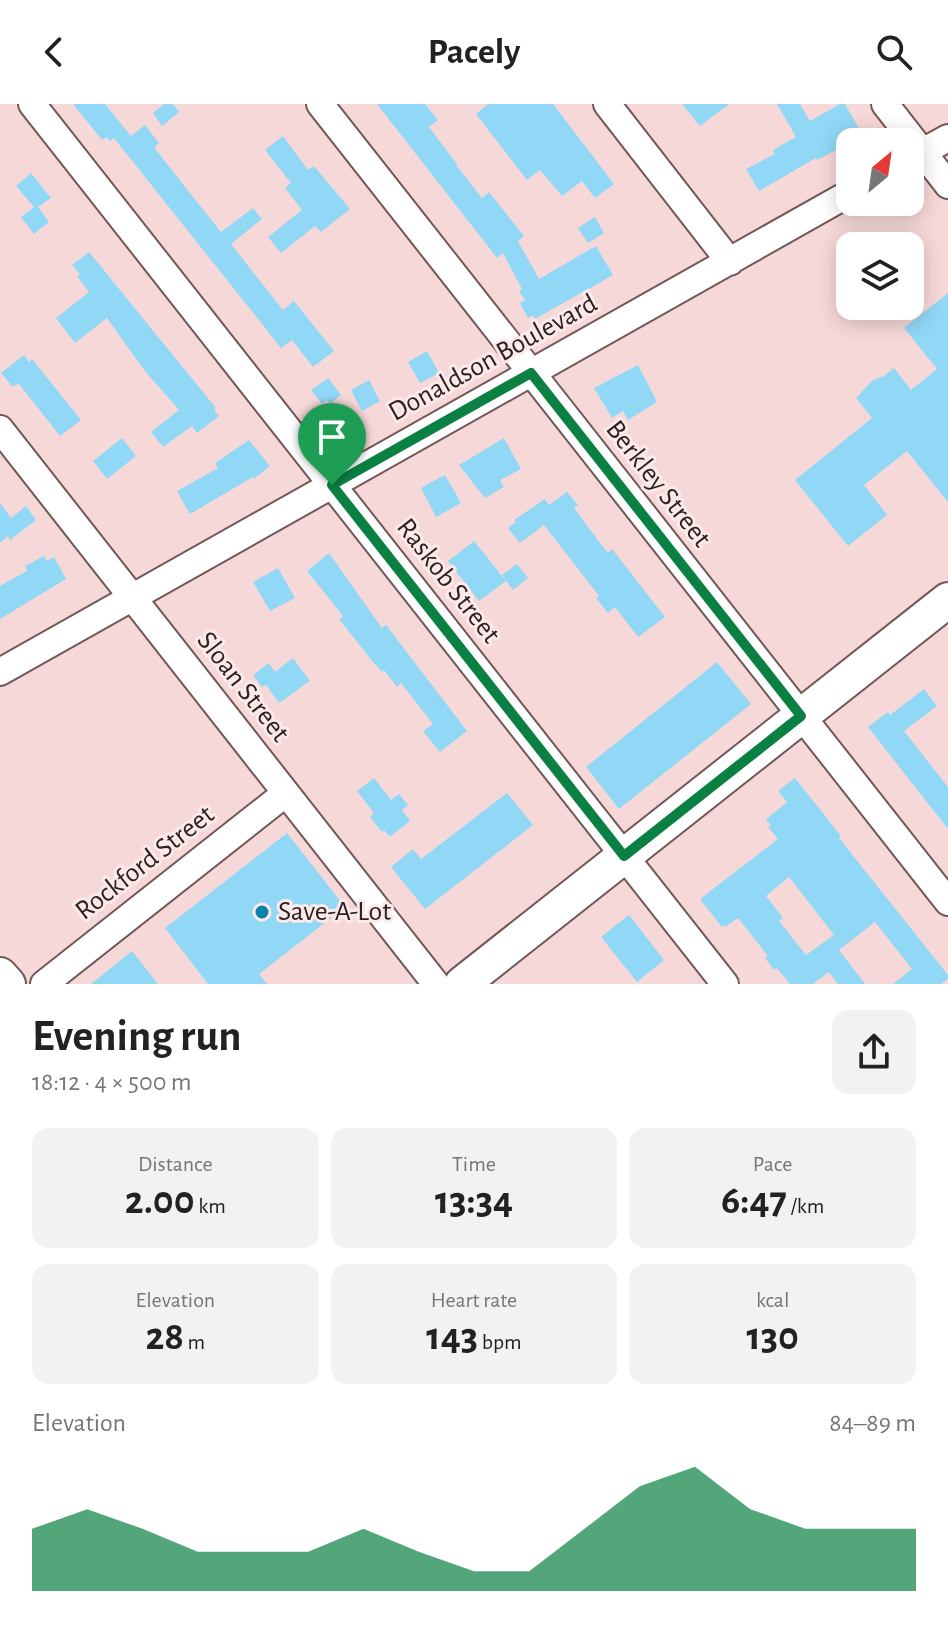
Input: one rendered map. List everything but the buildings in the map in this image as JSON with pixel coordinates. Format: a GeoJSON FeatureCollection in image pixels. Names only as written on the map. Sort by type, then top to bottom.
{"type":"FeatureCollection","features":[{"type":"Feature","properties":{"kind":"main road"},"geometry":{"type":"LineString","coordinates":[[462,984],[948,600]]}},
{"type":"Feature","properties":{"kind":"main road"},"geometry":{"type":"LineString","coordinates":[[0,975],[8,984]]}},
{"type":"Feature","properties":{"kind":"street","name":"Raskob Street"},"geometry":{"type":"LineString","coordinates":[[32,104],[725,984]]}},
{"type":"Feature","properties":{"kind":"street","name":"Berkley Street"},"geometry":{"type":"LineString","coordinates":[[320,104],[948,902]]}},
{"type":"Feature","properties":{"kind":"street"},"geometry":{"type":"LineString","coordinates":[[607,104],[730,262]]}},
{"type":"Feature","properties":{"kind":"street"},"geometry":{"type":"LineString","coordinates":[[885,104],[899,128]]}},
{"type":"Feature","properties":{"kind":"street"},"geometry":{"type":"LineString","coordinates":[[924,152],[948,138]]}},
{"type":"Feature","properties":{"kind":"street"},"geometry":{"type":"LineString","coordinates":[[924,163],[948,185]]}},
{"type":"Feature","properties":{"kind":"street","name":"Donaldson Boulevard"},"geometry":{"type":"LineString","coordinates":[[0,672],[836,201]]}},
{"type":"Feature","properties":{"kind":"street","name":"Sloan Street"},"geometry":{"type":"LineString","coordinates":[[0,429],[436,984]]}},
{"type":"Feature","properties":{"kind":"street","name":"Rockford Street"},"geometry":{"type":"LineString","coordinates":[[44,984],[286,793]]}},
{"type":"Feature","properties":{"kind":"place","name":"Save-A-Lot"},"geometry":{"type":"Point","coordinates":[262,912]}},
{"type":"Feature","properties":{"kind":"route"},"geometry":{"type":"LineString","coordinates":[[531,373],[801,716],[624,856],[332,485],[531,373]]}}]}
